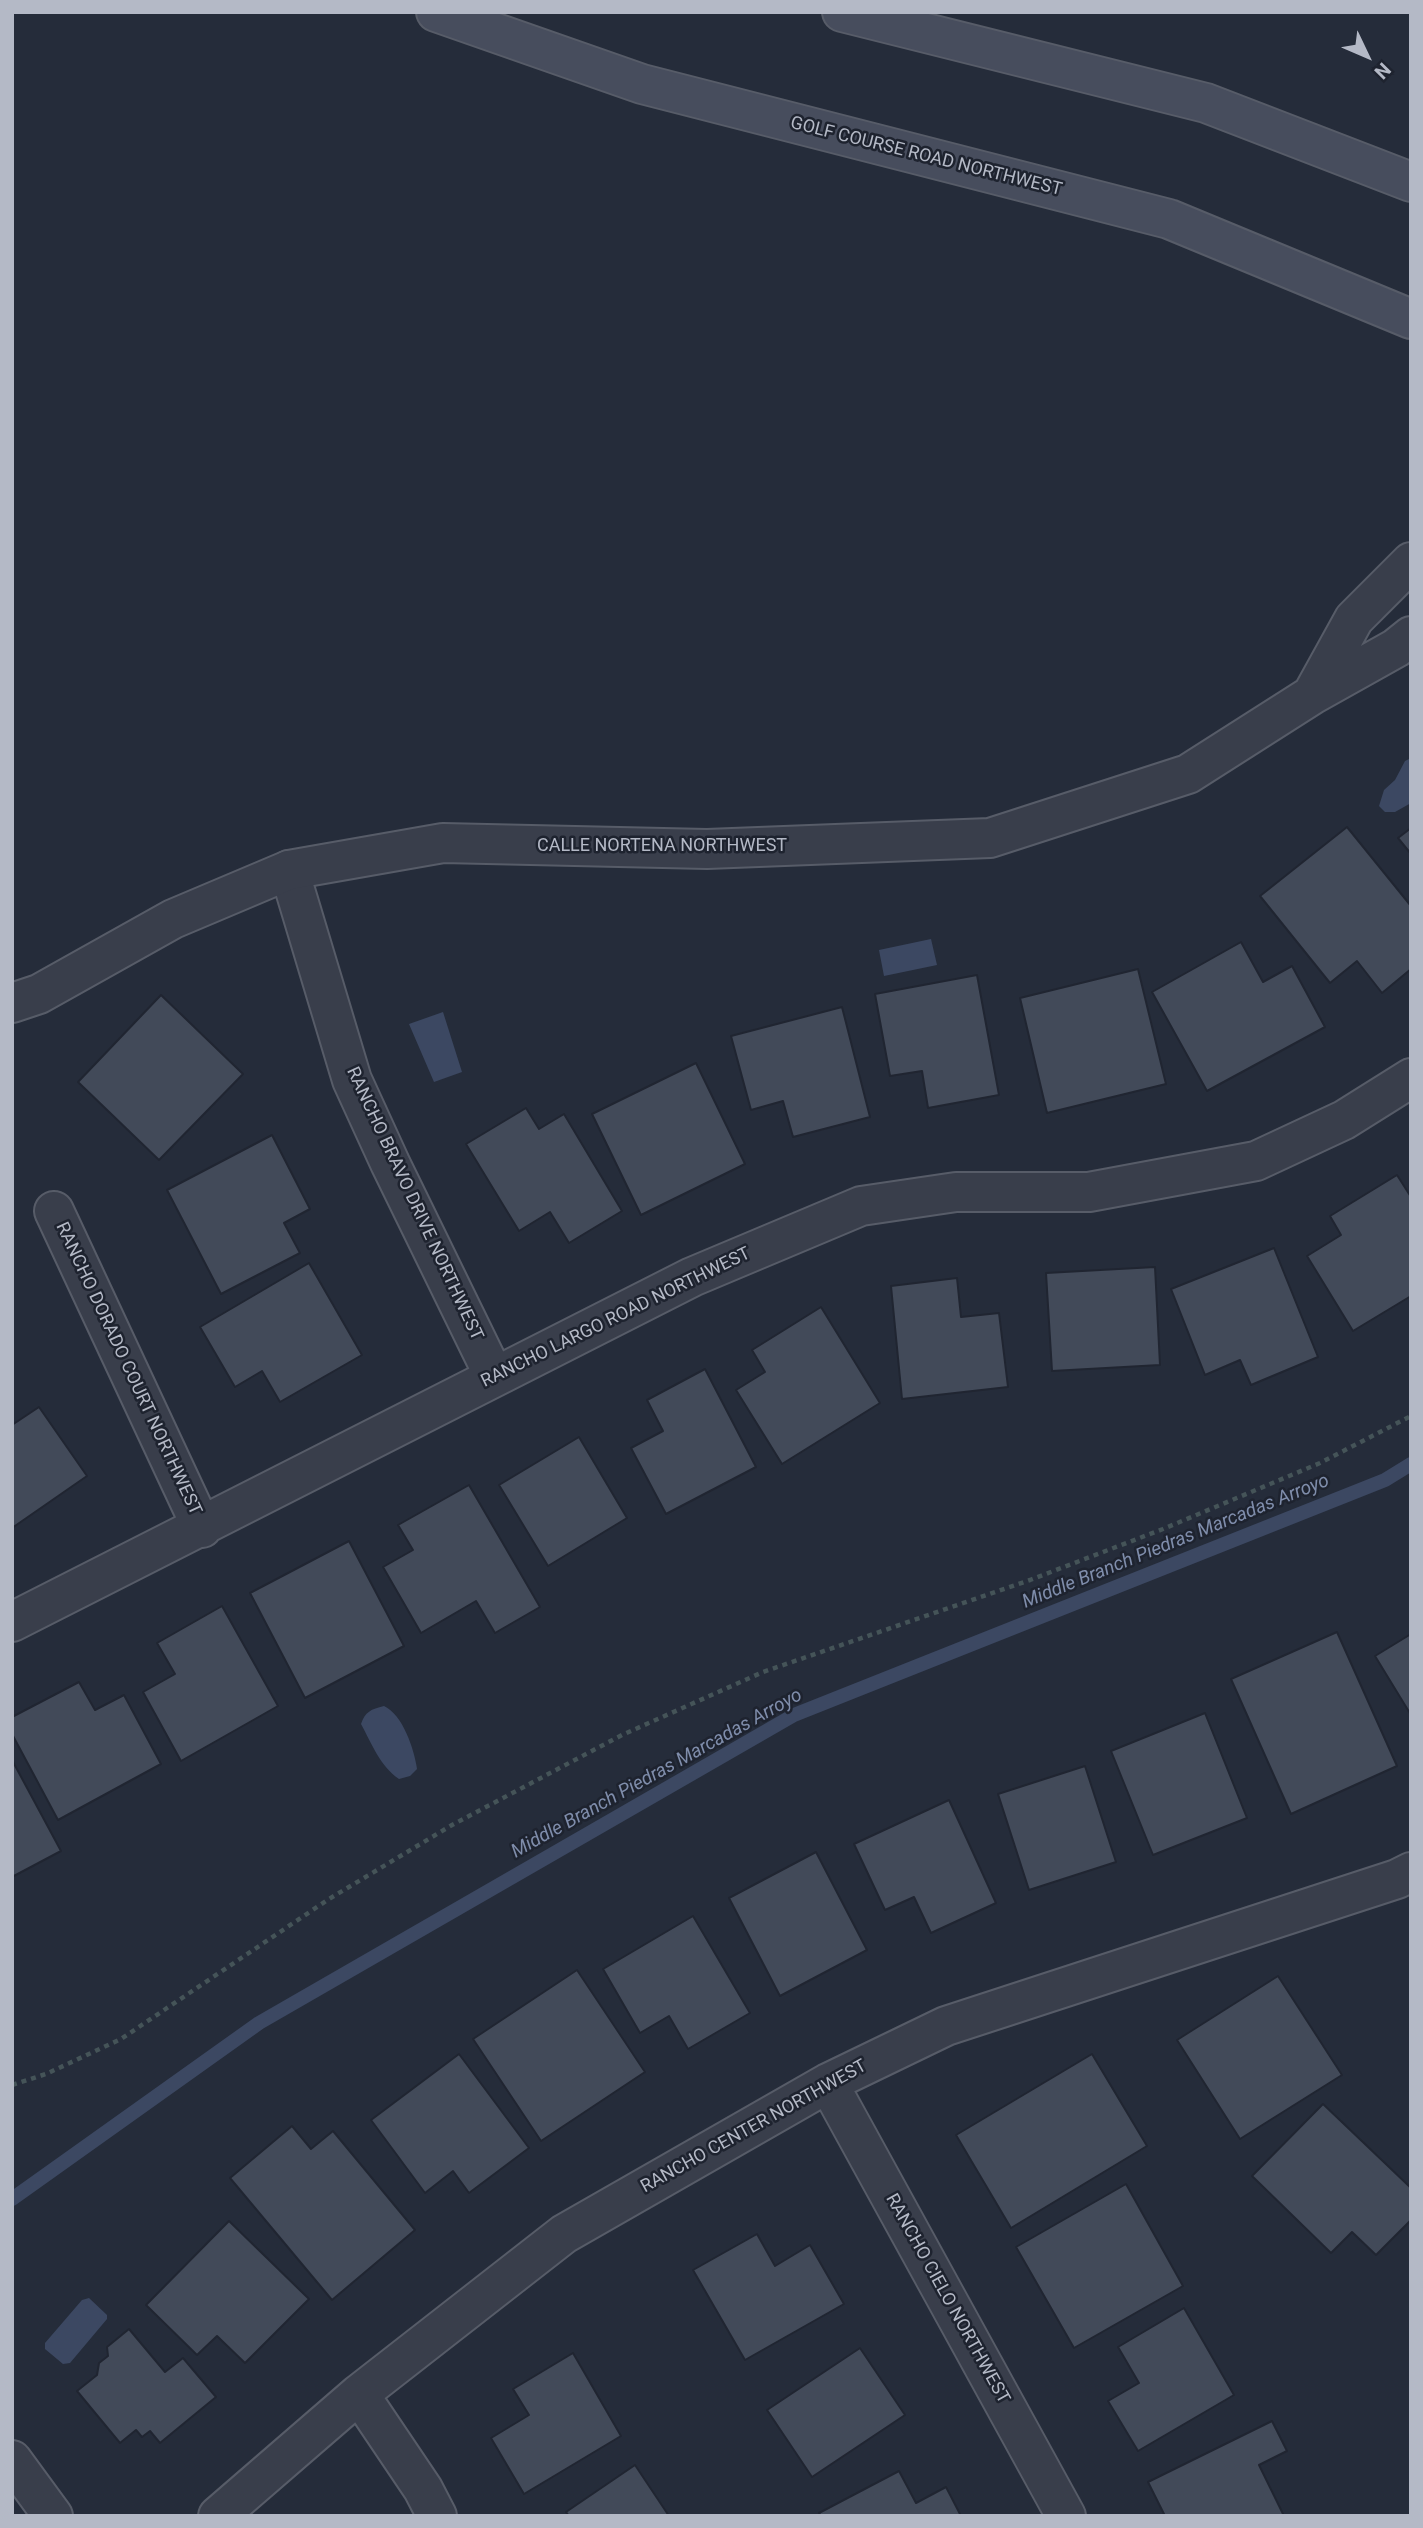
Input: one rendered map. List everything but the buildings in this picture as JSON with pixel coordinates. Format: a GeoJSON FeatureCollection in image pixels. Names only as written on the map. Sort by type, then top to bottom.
{"type":"FeatureCollection","features":[{"type":"Feature","properties":{"kind":"main road","name":"GOLF COURSE ROAD NORTHWEST"},"geometry":{"type":"LineString","coordinates":[[436,12],[642,84],[1168,219],[1411,319]]}},
{"type":"Feature","properties":{"kind":"main road"},"geometry":{"type":"LineString","coordinates":[[842,12],[1206,103],[1411,182]]}},
{"type":"Feature","properties":{"kind":"street","name":"CALLE NORTENA NORTHWEST"},"geometry":{"type":"LineString","coordinates":[[1312,695],[1354,619],[1411,562]]}},
{"type":"Feature","properties":{"kind":"street","name":"CALLE NORTENA NORTHWEST"},"geometry":{"type":"LineString","coordinates":[[12,1003],[39,994],[173,919],[289,870],[443,843],[707,849],[990,838],[1188,774],[1312,695],[1396,648],[1411,636]]}},
{"type":"Feature","properties":{"kind":"street","name":"RANCHO BRAVO DRIVE NORTHWEST"},"geometry":{"type":"LineString","coordinates":[[289,870],[352,1080],[494,1376]]}},
{"type":"Feature","properties":{"kind":"street","name":"RANCHO LARGO ROAD NORTHWEST"},"geometry":{"type":"LineString","coordinates":[[12,1622],[202,1528],[494,1376],[692,1277],[861,1206],[956,1192],[1089,1192],[1256,1161],[1344,1120],[1411,1078]]}},
{"type":"Feature","properties":{"kind":"street","name":"RANCHO DORADO COURT NORTHWEST"},"geometry":{"type":"LineString","coordinates":[[54,1211],[202,1528]]}},
{"type":"Feature","properties":{"kind":"street","name":"RANCHO CENTER NORTHWEST"},"geometry":{"type":"LineString","coordinates":[[218,2516],[359,2394],[564,2234],[828,2082],[946,2026],[1406,1887]]}},
{"type":"Feature","properties":{"kind":"street","name":"RANCHO CIELO NORTHWEST"},"geometry":{"type":"LineString","coordinates":[[828,2082],[1066,2516]]}},
{"type":"Feature","properties":{"kind":"street"},"geometry":{"type":"LineString","coordinates":[[359,2394],[437,2516]]}},
{"type":"Feature","properties":{"kind":"street"},"geometry":{"type":"LineString","coordinates":[[12,2460],[53,2516]]}},
{"type":"Feature","properties":{"kind":"path"},"geometry":{"type":"LineString","coordinates":[[12,2085],[46,2074],[121,2039],[329,1899],[452,1825],[622,1735],[763,1672],[1030,1580],[1163,1529],[1320,1464],[1411,1416]]}},
{"type":"Feature","properties":{"kind":"water"},"geometry":{"type":"Polygon","coordinates":[[[1411,758],[1411,803],[1395,812],[1385,812],[1379,806],[1384,790],[1395,780],[1405,761],[1411,758]]]}},
{"type":"Feature","properties":{"kind":"water"},"geometry":{"type":"Polygon","coordinates":[[[931,939],[937,965],[884,976],[879,950],[931,939]]]}},
{"type":"Feature","properties":{"kind":"water"},"geometry":{"type":"Polygon","coordinates":[[[443,1012],[462,1072],[434,1082],[409,1024],[443,1012]]]}},
{"type":"Feature","properties":{"kind":"water"},"geometry":{"type":"Polygon","coordinates":[[[384,1706],[397,1717],[410,1743],[417,1769],[410,1776],[399,1779],[392,1774],[377,1754],[361,1724],[369,1712],[384,1706]]]}},
{"type":"Feature","properties":{"kind":"water"},"geometry":{"type":"Polygon","coordinates":[[[89,2298],[107,2315],[107,2319],[70,2363],[63,2364],[45,2349],[45,2343],[82,2300],[89,2298]]]}},
{"type":"Feature","properties":{"kind":"waterway","name":"Middle Branch Piedras Marcadas Arroyo"},"geometry":{"type":"LineString","coordinates":[[12,2199],[259,2023],[794,1715],[1385,1480],[1411,1464]]}}]}
